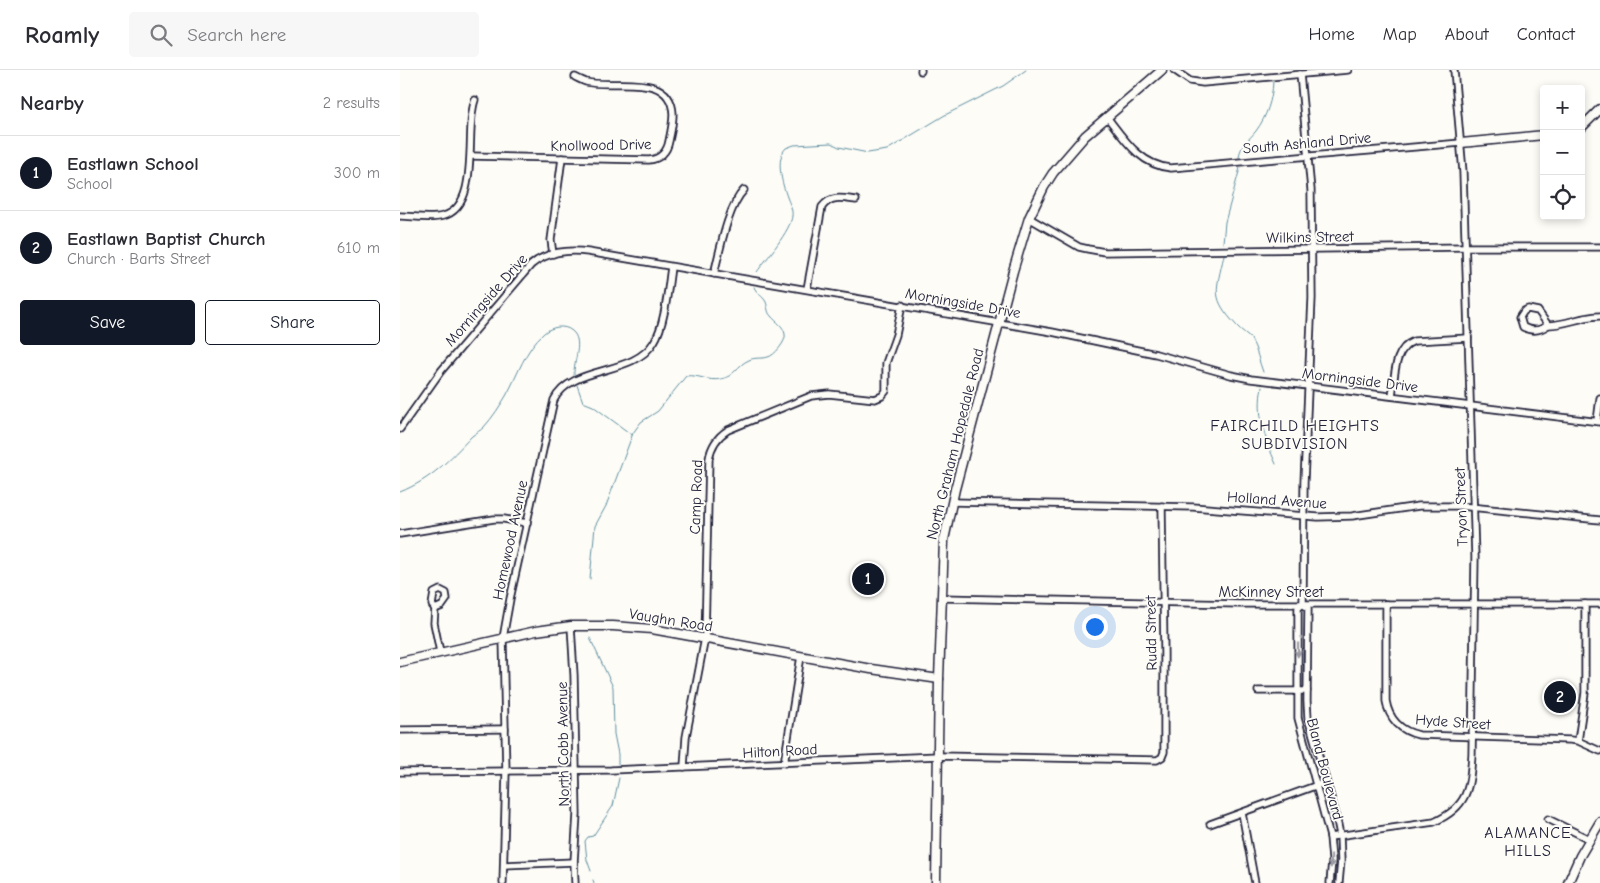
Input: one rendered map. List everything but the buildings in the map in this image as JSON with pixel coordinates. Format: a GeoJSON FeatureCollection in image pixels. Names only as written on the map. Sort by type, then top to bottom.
{"type":"FeatureCollection","features":[{"type":"Feature","properties":{"kind":"street","name":"North Graham Hopedale Road"},"geometry":{"type":"LineString","coordinates":[[936,883],[943,551],[952,502],[1000,322],[1029,218],[1044,187],[1085,136],[1162,70]]}},
{"type":"Feature","properties":{"kind":"street"},"geometry":{"type":"LineString","coordinates":[[1174,70],[1190,81],[1203,83],[1348,70]]}},
{"type":"Feature","properties":{"kind":"street","name":"Tryon Street"},"geometry":{"type":"LineString","coordinates":[[1330,837],[1434,822],[1445,817],[1456,808],[1469,786],[1475,604],[1474,508],[1466,247],[1461,143],[1454,70]]}},
{"type":"Feature","properties":{"kind":"street","name":"Bland Boulevard"},"geometry":{"type":"LineString","coordinates":[[1300,74],[1311,190],[1312,298],[1304,482],[1303,604]]}},
{"type":"Feature","properties":{"kind":"street","name":"Knollwood Drive"},"geometry":{"type":"LineString","coordinates":[[471,156],[654,159],[662,155],[669,144],[673,113],[670,101],[658,87],[646,84],[587,82],[576,77]]}},
{"type":"Feature","properties":{"kind":"street"},"geometry":{"type":"LineString","coordinates":[[400,216],[441,217],[457,208],[464,198],[471,156],[472,110],[475,100]]}},
{"type":"Feature","properties":{"kind":"street"},"geometry":{"type":"LineString","coordinates":[[1585,124],[1600,109]]}},
{"type":"Feature","properties":{"kind":"street","name":"South Ashland Drive"},"geometry":{"type":"LineString","coordinates":[[1107,117],[1136,152],[1150,163],[1164,168],[1308,157],[1540,135]]}},
{"type":"Feature","properties":{"kind":"street"},"geometry":{"type":"LineString","coordinates":[[553,254],[551,240],[562,158]]}},
{"type":"Feature","properties":{"kind":"street"},"geometry":{"type":"LineString","coordinates":[[714,274],[733,206],[744,190]]}},
{"type":"Feature","properties":{"kind":"street"},"geometry":{"type":"LineString","coordinates":[[807,289],[822,207],[833,198],[856,200]]}},
{"type":"Feature","properties":{"kind":"street","name":"Wilkins Street"},"geometry":{"type":"LineString","coordinates":[[1029,218],[1076,245],[1096,251],[1600,247]]}},
{"type":"Feature","properties":{"kind":"street","name":"Morningside Drive"},"geometry":{"type":"LineString","coordinates":[[400,429],[440,371],[536,261],[553,254],[570,251],[1000,322],[1100,341],[1231,375],[1421,401],[1599,422]]}},
{"type":"Feature","properties":{"kind":"street","name":"Homewood Avenue"},"geometry":{"type":"LineString","coordinates":[[503,883],[506,772],[505,622],[554,400],[563,387],[571,382],[634,360],[651,347],[659,334],[672,267]]}},
{"type":"Feature","properties":{"kind":"street","name":"Camp Road"},"geometry":{"type":"LineString","coordinates":[[684,767],[686,737],[705,638],[709,459],[714,443],[728,430],[811,396],[829,394],[875,399],[882,396],[886,388],[886,363],[896,335],[902,305]]}},
{"type":"Feature","properties":{"kind":"street"},"geometry":{"type":"LineString","coordinates":[[1548,325],[1541,314],[1533,309],[1524,311],[1520,317],[1523,327],[1541,330],[1548,325],[1559,325],[1581,318],[1600,316]]}},
{"type":"Feature","properties":{"kind":"street"},"geometry":{"type":"LineString","coordinates":[[1392,396],[1398,356],[1408,344],[1419,341],[1468,338]]}},
{"type":"Feature","properties":{"kind":"street"},"geometry":{"type":"LineString","coordinates":[[1599,422],[1600,398]]}},
{"type":"Feature","properties":{"kind":"street","name":"Holland Avenue"},"geometry":{"type":"LineString","coordinates":[[952,502],[1162,506],[1318,517],[1352,516],[1436,505],[1600,520]]}},
{"type":"Feature","properties":{"kind":"street","name":"Rudd Street"},"geometry":{"type":"LineString","coordinates":[[1160,759],[1164,752],[1162,506]]}},
{"type":"Feature","properties":{"kind":"street"},"geometry":{"type":"LineString","coordinates":[[400,534],[494,519],[527,523]]}},
{"type":"Feature","properties":{"kind":"street","name":"McKinney Street"},"geometry":{"type":"LineString","coordinates":[[942,598],[1164,603],[1600,604]]}},
{"type":"Feature","properties":{"kind":"street","name":"Bland Boulevard"},"geometry":{"type":"LineString","coordinates":[[1303,604],[1308,608],[1307,709],[1311,732],[1336,815],[1340,835],[1341,861],[1339,883]]}},
{"type":"Feature","properties":{"kind":"street","name":"Bland Boulevard"},"geometry":{"type":"LineString","coordinates":[[1303,604],[1298,608],[1297,705],[1300,726],[1330,837],[1332,860],[1330,883]]}},
{"type":"Feature","properties":{"kind":"street","name":"Hyde Street"},"geometry":{"type":"LineString","coordinates":[[1386,604],[1386,701],[1389,713],[1403,729],[1419,735],[1545,738],[1578,741],[1600,751]]}},
{"type":"Feature","properties":{"kind":"street"},"geometry":{"type":"LineString","coordinates":[[1578,741],[1585,693],[1585,604]]}},
{"type":"Feature","properties":{"kind":"street"},"geometry":{"type":"LineString","coordinates":[[435,610],[434,623],[440,652]]}},
{"type":"Feature","properties":{"kind":"street","name":"Vaughn Road"},"geometry":{"type":"LineString","coordinates":[[400,662],[536,631],[571,626],[630,627],[705,638],[939,679]]}},
{"type":"Feature","properties":{"kind":"street","name":"North Cobb Avenue"},"geometry":{"type":"LineString","coordinates":[[571,626],[577,771],[575,883]]}},
{"type":"Feature","properties":{"kind":"street"},"geometry":{"type":"LineString","coordinates":[[785,763],[801,656]]}},
{"type":"Feature","properties":{"kind":"street"},"geometry":{"type":"LineString","coordinates":[[1258,691],[1307,691]]}},
{"type":"Feature","properties":{"kind":"street"},"geometry":{"type":"LineString","coordinates":[[400,730],[505,729]]}},
{"type":"Feature","properties":{"kind":"street","name":"Hilton Road"},"geometry":{"type":"LineString","coordinates":[[400,772],[577,771],[938,756],[1160,759]]}},
{"type":"Feature","properties":{"kind":"street"},"geometry":{"type":"LineString","coordinates":[[1210,824],[1326,782]]}},
{"type":"Feature","properties":{"kind":"street"},"geometry":{"type":"LineString","coordinates":[[1242,812],[1255,883]]}},
{"type":"Feature","properties":{"kind":"street"},"geometry":{"type":"LineString","coordinates":[[1548,819],[1589,839]]}},
{"type":"Feature","properties":{"kind":"street"},"geometry":{"type":"LineString","coordinates":[[1568,883],[1589,839],[1600,822]]}},
{"type":"Feature","properties":{"kind":"street"},"geometry":{"type":"LineString","coordinates":[[504,864],[574,862]]}},
{"type":"Feature","properties":{"kind":"waterway"},"geometry":{"type":"LineString","coordinates":[[757,272],[791,222],[791,208],[783,185],[780,165],[786,148],[794,145],[831,143],[839,147],[868,153],[887,150],[945,115],[1003,86],[1026,70]]}},
{"type":"Feature","properties":{"kind":"waterway"},"geometry":{"type":"LineString","coordinates":[[1239,157],[1243,146],[1256,131],[1266,114],[1273,82]]}},
{"type":"Feature","properties":{"kind":"waterway"},"geometry":{"type":"LineString","coordinates":[[1223,243],[1225,222],[1240,168]]}},
{"type":"Feature","properties":{"kind":"waterway"},"geometry":{"type":"LineString","coordinates":[[1224,255],[1217,286],[1219,301],[1228,316],[1251,339],[1263,372]]}},
{"type":"Feature","properties":{"kind":"waterway"},"geometry":{"type":"LineString","coordinates":[[590,579],[595,526],[606,506],[633,433],[641,422],[658,411],[686,376],[712,380],[725,378],[749,360],[771,356],[782,344],[785,337],[784,331],[770,314],[766,302],[754,287]]}},
{"type":"Feature","properties":{"kind":"waterway"},"geometry":{"type":"LineString","coordinates":[[400,492],[431,475],[484,427],[506,396],[522,363],[537,339],[547,331],[558,327],[569,329],[575,335],[578,346],[574,375]]}},
{"type":"Feature","properties":{"kind":"waterway"},"geometry":{"type":"LineString","coordinates":[[577,385],[583,402],[593,406],[632,435]]}},
{"type":"Feature","properties":{"kind":"waterway"},"geometry":{"type":"LineString","coordinates":[[1262,387],[1260,397],[1261,417],[1268,445],[1276,464]]}},
{"type":"Feature","properties":{"kind":"waterway"},"geometry":{"type":"LineString","coordinates":[[590,638],[613,687],[614,734],[618,764]]}},
{"type":"Feature","properties":{"kind":"waterway"},"geometry":{"type":"LineString","coordinates":[[591,871],[587,860],[585,841],[588,837],[593,836],[613,806],[619,778]]}},
{"type":"Feature","properties":{"kind":"place","name":"Eastlawn School"},"geometry":{"type":"Point","coordinates":[868,579]}},
{"type":"Feature","properties":{"kind":"place","name":"Eastlawn Baptist Church"},"geometry":{"type":"Point","coordinates":[1560,697]}},
{"type":"Feature","properties":{"kind":"district","name":"FAIRCHILD HEIGHTS SUBDIVISION"},"geometry":{"type":"Point","coordinates":[1295,435]}},
{"type":"Feature","properties":{"kind":"district","name":"ALAMANCE HILLS"},"geometry":{"type":"Point","coordinates":[1528,842]}}]}
